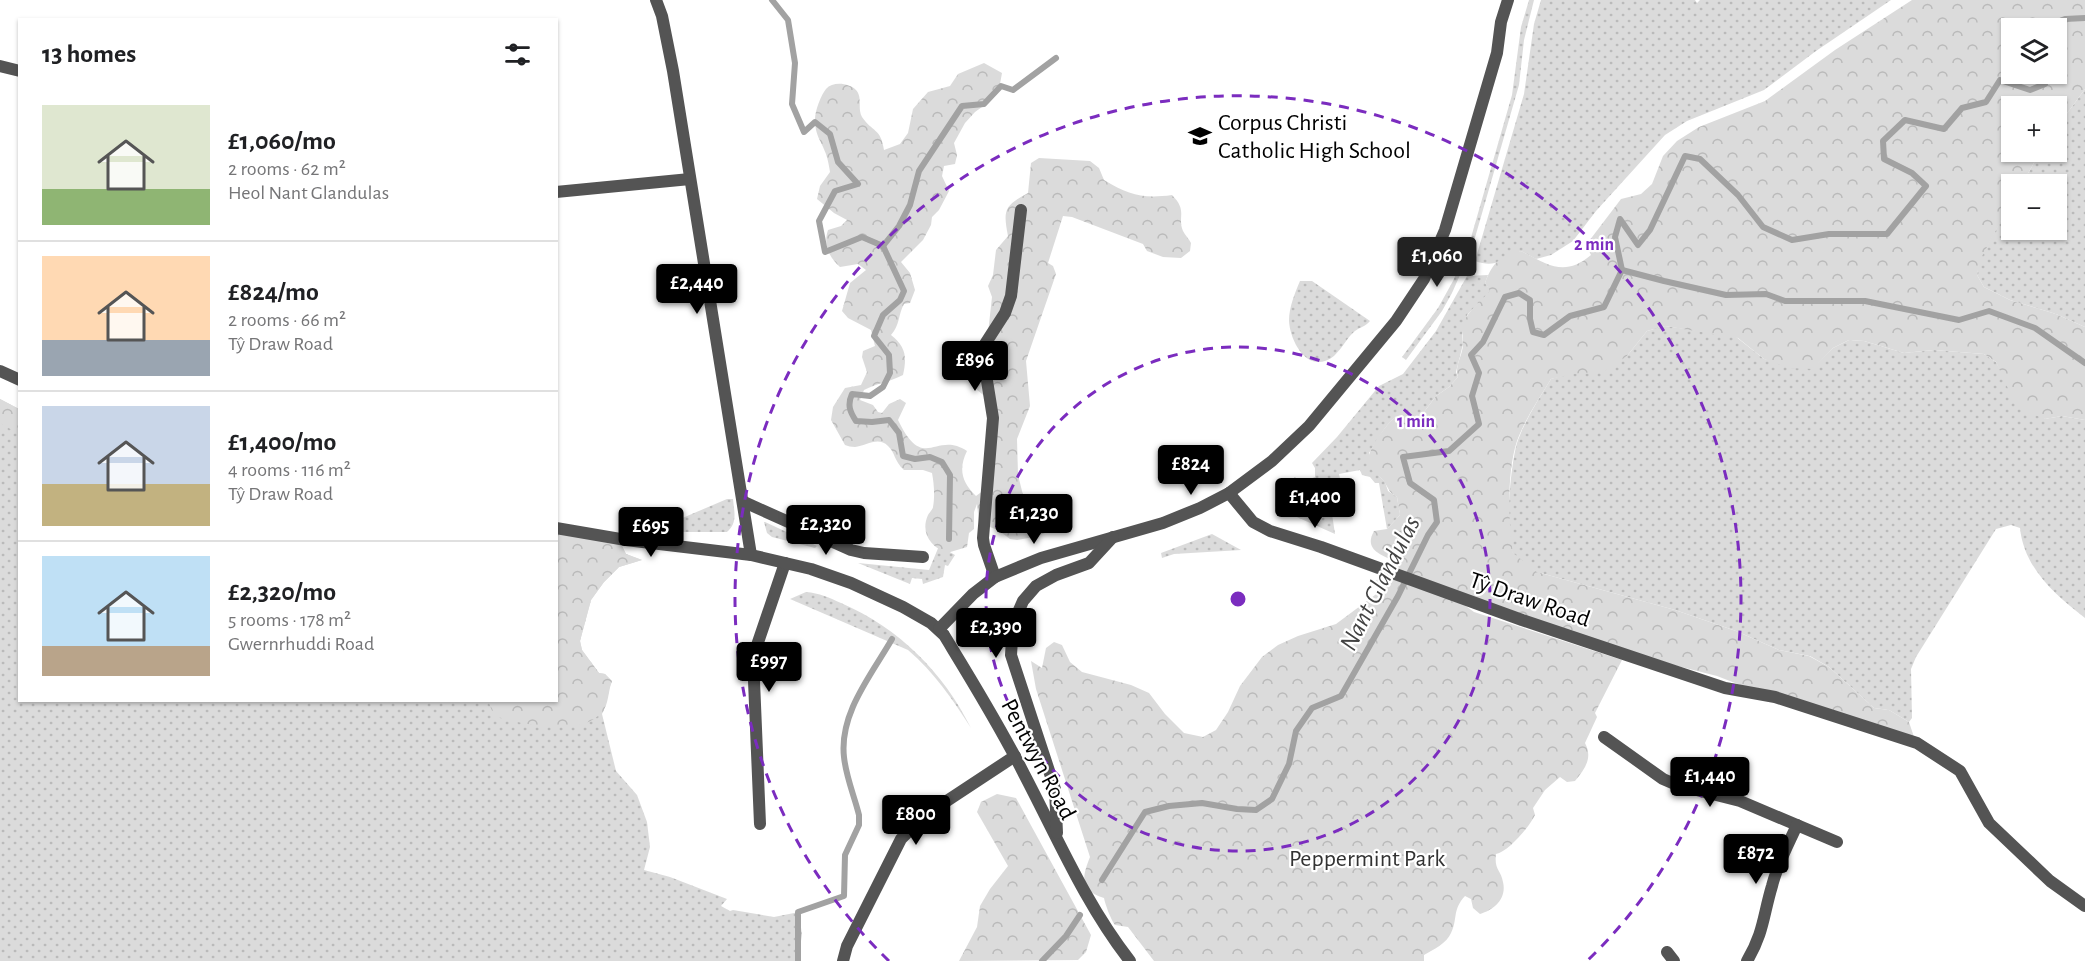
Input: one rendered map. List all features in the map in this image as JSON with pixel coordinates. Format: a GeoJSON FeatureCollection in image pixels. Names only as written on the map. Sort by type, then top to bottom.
{"type":"FeatureCollection","features":[{"type":"Feature","properties":{"kind":"street"},"geometry":{"type":"LineString","coordinates":[[656,0],[662,16],[673,70],[751,555]]}},
{"type":"Feature","properties":{"kind":"street"},"geometry":{"type":"LineString","coordinates":[[939,629],[973,594],[995,577],[1041,558],[1163,523],[1229,493],[1272,461],[1310,426],[1396,321],[1424,279],[1437,254],[1497,52],[1501,22],[1508,0]]}},
{"type":"Feature","properties":{"kind":"street"},"geometry":{"type":"LineString","coordinates":[[0,66],[18,70]]}},
{"type":"Feature","properties":{"kind":"street"},"geometry":{"type":"LineString","coordinates":[[558,192],[690,179]]}},
{"type":"Feature","properties":{"kind":"street"},"geometry":{"type":"LineString","coordinates":[[995,577],[983,538],[993,418],[983,356],[986,344],[1005,313],[1011,296],[1021,210]]}},
{"type":"Feature","properties":{"kind":"street"},"geometry":{"type":"LineString","coordinates":[[0,371],[18,379]]}},
{"type":"Feature","properties":{"kind":"street","name":"Tŷ Draw Road"},"geometry":{"type":"LineString","coordinates":[[1229,493],[1253,522],[1270,531],[1312,543],[1419,583],[1725,688],[1775,697],[1917,743],[1960,771],[1989,823],[2050,881],[2085,906]]}},
{"type":"Feature","properties":{"kind":"street"},"geometry":{"type":"LineString","coordinates":[[744,502],[851,550],[923,557]]}},
{"type":"Feature","properties":{"kind":"street","name":"Pentwyn Road"},"geometry":{"type":"LineString","coordinates":[[558,528],[626,540],[751,555],[827,574],[903,607],[939,629],[1000,727],[1085,891],[1130,961]]}},
{"type":"Feature","properties":{"kind":"street"},"geometry":{"type":"LineString","coordinates":[[1057,838],[1055,789],[1011,655],[1013,624],[1023,601],[1036,586],[1056,575],[1089,563],[1114,537]]}},
{"type":"Feature","properties":{"kind":"street"},"geometry":{"type":"LineString","coordinates":[[760,824],[753,657],[785,563]]}},
{"type":"Feature","properties":{"kind":"street"},"geometry":{"type":"LineString","coordinates":[[1604,737],[1663,779],[1677,785],[1740,801],[1837,842]]}},
{"type":"Feature","properties":{"kind":"street"},"geometry":{"type":"LineString","coordinates":[[843,961],[847,946],[901,839],[924,816],[1015,756]]}},
{"type":"Feature","properties":{"kind":"street"},"geometry":{"type":"LineString","coordinates":[[1747,961],[1758,943],[1775,876],[1797,825]]}},
{"type":"Feature","properties":{"kind":"green space"},"geometry":{"type":"Polygon","coordinates":[[[1529,0],[1534,0],[1524,40],[1519,85],[1472,248],[1442,311],[1406,360],[1402,357],[1438,308],[1453,281],[1470,241],[1512,95],[1521,27],[1529,0]]]}},
{"type":"Feature","properties":{"kind":"green space"},"geometry":{"type":"Polygon","coordinates":[[[1541,0],[1695,0],[1697,3],[1700,0],[1891,0],[1764,90],[1687,121],[1665,135],[1596,211],[1573,241],[1551,255],[1536,259],[1521,251],[1498,262],[1482,263],[1475,261],[1524,94],[1534,24],[1541,0]]]}},
{"type":"Feature","properties":{"kind":"green space","name":"Peppermint Park"},"geometry":{"type":"Polygon","coordinates":[[[1912,0],[2085,0],[2085,89],[2067,113],[2067,96],[2001,96],[2001,162],[2034,162],[2028,174],[2001,174],[2001,221],[1980,260],[1977,275],[1984,287],[2010,300],[2056,314],[2085,327],[2085,420],[2062,416],[2045,419],[2023,410],[2010,393],[1996,362],[1984,354],[1934,350],[1904,353],[1864,341],[1849,340],[1833,348],[1813,369],[1789,368],[1764,359],[1738,338],[1665,326],[1647,331],[1627,356],[1605,371],[1551,379],[1524,425],[1514,453],[1509,497],[1513,553],[1537,572],[1675,610],[1736,631],[1779,650],[1809,656],[1829,667],[1874,708],[1889,710],[1909,722],[1915,740],[1753,690],[1717,676],[1650,659],[1459,601],[1474,612],[1622,660],[1595,713],[1597,717],[1585,743],[1588,758],[1582,772],[1575,781],[1567,782],[1560,777],[1545,790],[1533,808],[1535,815],[1528,825],[1512,844],[1496,854],[1496,863],[1504,888],[1498,903],[1490,910],[1480,914],[1473,908],[1471,899],[1465,896],[1458,906],[1449,937],[1424,955],[1424,961],[1154,961],[1128,927],[1115,925],[1104,898],[1086,887],[1084,877],[1090,857],[1036,689],[1031,661],[1042,668],[1046,648],[1054,642],[1062,645],[1070,662],[1082,672],[1131,685],[1149,693],[1184,733],[1203,737],[1216,730],[1228,712],[1240,686],[1262,657],[1278,645],[1298,636],[1336,624],[1383,589],[1377,587],[1375,582],[1389,572],[1394,561],[1372,547],[1371,537],[1374,531],[1387,529],[1400,515],[1397,497],[1369,465],[1370,453],[1382,432],[1396,416],[1414,418],[1421,416],[1436,396],[1458,377],[1457,369],[1463,348],[1463,323],[1472,309],[1490,291],[1485,283],[1494,265],[1502,258],[1521,251],[1556,266],[1572,266],[1581,262],[1591,255],[1586,245],[1621,199],[1641,194],[1652,184],[1663,156],[1677,141],[1699,127],[1765,101],[1835,50],[1912,0]]]}},
{"type":"Feature","properties":{"kind":"green space"},"geometry":{"type":"Polygon","coordinates":[[[984,63],[1002,73],[1000,84],[989,102],[965,123],[954,143],[957,155],[955,164],[944,166],[942,176],[949,191],[939,210],[932,217],[931,225],[923,240],[901,262],[910,273],[915,290],[910,303],[904,304],[891,335],[900,344],[904,353],[903,375],[864,390],[860,400],[873,405],[878,412],[882,413],[889,404],[900,399],[906,403],[898,420],[915,445],[923,448],[956,446],[967,451],[962,470],[967,486],[976,496],[984,490],[994,404],[976,389],[972,375],[988,333],[992,297],[988,286],[993,275],[996,250],[1008,236],[1007,210],[1010,205],[1028,193],[1031,163],[1039,158],[1090,161],[1099,168],[1104,180],[1121,189],[1144,196],[1172,195],[1180,205],[1181,226],[1191,243],[1190,251],[1181,258],[1163,257],[1147,251],[1143,244],[1072,217],[1063,216],[1048,263],[1053,266],[1056,274],[1026,361],[1030,406],[1017,439],[1018,475],[1023,495],[1045,498],[1055,509],[1056,529],[1034,537],[1010,539],[998,530],[979,523],[977,504],[974,512],[974,529],[969,533],[967,547],[947,553],[932,543],[925,528],[934,503],[932,473],[923,470],[904,470],[890,448],[884,443],[872,442],[855,447],[845,445],[831,420],[833,407],[845,388],[861,385],[867,372],[862,357],[863,351],[875,346],[871,330],[848,318],[842,311],[850,283],[866,270],[858,264],[840,267],[828,250],[826,241],[828,230],[841,226],[847,220],[817,199],[820,186],[830,172],[826,154],[817,134],[815,119],[822,95],[829,86],[841,84],[849,86],[858,93],[862,117],[881,138],[884,150],[900,144],[908,133],[913,109],[928,92],[950,86],[958,74],[984,63]]]}},
{"type":"Feature","properties":{"kind":"green space"},"geometry":{"type":"Polygon","coordinates":[[[2085,89],[2085,327],[2056,314],[2010,300],[1984,287],[1977,275],[1979,260],[2001,220],[2001,240],[2067,240],[2067,174],[2028,174],[2034,162],[2067,162],[2067,113],[2085,89]]]}},
{"type":"Feature","properties":{"kind":"green space"},"geometry":{"type":"Polygon","coordinates":[[[1488,275],[1485,283],[1491,291],[1467,315],[1456,372],[1458,377],[1436,396],[1421,416],[1414,418],[1396,416],[1384,429],[1369,453],[1388,491],[1397,497],[1400,515],[1387,529],[1379,483],[1362,475],[1360,470],[1339,474],[1346,511],[1332,514],[1335,534],[1290,514],[1294,511],[1285,505],[1283,497],[1286,488],[1284,487],[1295,477],[1301,483],[1303,478],[1315,477],[1315,468],[1312,463],[1379,386],[1403,374],[1436,331],[1467,276],[1488,275]]]}},
{"type":"Feature","properties":{"kind":"green space"},"geometry":{"type":"Polygon","coordinates":[[[1300,281],[1312,281],[1370,321],[1355,331],[1334,356],[1325,361],[1317,362],[1305,356],[1292,336],[1290,311],[1300,281]]]}},
{"type":"Feature","properties":{"kind":"green space"},"geometry":{"type":"Polygon","coordinates":[[[1665,326],[1735,336],[1764,359],[1813,368],[1833,348],[1849,340],[1864,341],[1904,353],[1934,350],[1984,354],[1996,362],[2004,377],[2045,419],[2062,416],[2085,420],[2085,618],[2052,590],[2034,568],[2020,528],[2011,525],[1996,529],[1916,657],[1911,669],[1912,718],[1909,722],[1889,710],[1874,708],[1829,667],[1810,656],[1779,650],[1736,631],[1675,610],[1537,572],[1519,560],[1514,555],[1509,534],[1509,499],[1515,450],[1521,432],[1551,379],[1627,356],[1647,331],[1665,326]]]}},
{"type":"Feature","properties":{"kind":"green space"},"geometry":{"type":"Polygon","coordinates":[[[0,399],[18,408],[18,702],[558,702],[558,524],[621,544],[626,554],[642,560],[619,567],[604,582],[591,600],[580,641],[582,650],[599,673],[605,674],[612,681],[602,714],[616,771],[637,795],[647,822],[650,847],[644,870],[670,877],[727,899],[721,906],[730,911],[774,917],[799,912],[802,935],[797,948],[798,961],[0,961],[0,399]]]}},
{"type":"Feature","properties":{"kind":"green space"},"geometry":{"type":"Polygon","coordinates":[[[0,399],[18,408],[18,433],[0,423],[0,399]]]}},
{"type":"Feature","properties":{"kind":"green space"},"geometry":{"type":"Polygon","coordinates":[[[1284,487],[1287,492],[1283,497],[1285,505],[1294,508],[1290,514],[1280,511],[1275,506],[1276,495],[1284,487]]]}},
{"type":"Feature","properties":{"kind":"green space"},"geometry":{"type":"Polygon","coordinates":[[[727,499],[733,499],[734,517],[733,525],[727,532],[659,532],[659,528],[727,499]]]}},
{"type":"Feature","properties":{"kind":"green space"},"geometry":{"type":"Polygon","coordinates":[[[764,522],[817,546],[815,548],[772,537],[767,533],[764,522]]]}},
{"type":"Feature","properties":{"kind":"green space"},"geometry":{"type":"Polygon","coordinates":[[[558,524],[621,544],[626,554],[642,560],[619,567],[604,582],[591,600],[580,641],[582,650],[599,673],[605,674],[612,681],[602,712],[592,720],[580,725],[551,727],[494,716],[489,703],[486,702],[558,702],[558,524]]]}},
{"type":"Feature","properties":{"kind":"green space"},"geometry":{"type":"Polygon","coordinates":[[[1212,534],[1241,550],[1174,554],[1162,558],[1161,553],[1212,534]]]}},
{"type":"Feature","properties":{"kind":"green space"},"geometry":{"type":"Polygon","coordinates":[[[939,546],[955,555],[948,566],[945,565],[943,577],[923,584],[922,579],[912,578],[910,584],[858,563],[929,570],[939,546]]]}},
{"type":"Feature","properties":{"kind":"green space"},"geometry":{"type":"Polygon","coordinates":[[[806,592],[829,598],[862,613],[900,639],[933,670],[947,688],[971,728],[935,677],[908,650],[790,599],[806,592]]]}},
{"type":"Feature","properties":{"kind":"green space"},"geometry":{"type":"Polygon","coordinates":[[[997,794],[1016,798],[1091,935],[1086,952],[1078,960],[959,961],[977,927],[980,906],[1008,866],[977,812],[981,802],[997,794]]]}},
{"type":"Feature","properties":{"kind":"waterway"},"geometry":{"type":"LineString","coordinates":[[772,0],[788,20],[795,63],[792,104],[804,132],[815,122],[830,134],[838,162],[858,184],[835,191],[819,221],[825,252],[862,237],[883,246],[904,291],[900,300],[883,315],[874,336],[889,355],[890,373],[883,387],[870,396],[852,394],[849,405],[856,421],[889,420],[899,433],[903,456],[915,459],[930,457],[942,462],[950,475],[949,539]]}},
{"type":"Feature","properties":{"kind":"waterway","name":"Nant Glandulas"},"geometry":{"type":"LineString","coordinates":[[2067,19],[2085,18]]}},
{"type":"Feature","properties":{"kind":"waterway"},"geometry":{"type":"LineString","coordinates":[[883,246],[899,226],[910,205],[919,171],[962,106],[984,104],[1001,86],[1013,90],[1056,58]]}},
{"type":"Feature","properties":{"kind":"waterway","name":"Nant Glandulas"},"geometry":{"type":"LineString","coordinates":[[1102,880],[1145,812],[1169,806],[1202,803],[1256,810],[1272,799],[1289,764],[1296,731],[1312,708],[1341,696],[1437,522],[1434,500],[1410,483],[1403,457],[1449,451],[1479,424],[1472,396],[1479,373],[1471,355],[1483,342],[1505,297],[1519,293],[1530,300],[1533,332],[1544,335],[1570,316],[1604,307],[1622,270],[1615,237],[1620,219],[1638,245],[1650,230],[1685,156],[1700,159],[1738,195],[1763,227],[1792,240],[1829,234],[1887,234],[1926,186],[1912,173],[1884,159],[1883,141],[1905,120],[1944,129],[1962,108],[1986,102],[2001,80]]}},
{"type":"Feature","properties":{"kind":"waterway","name":"Nant Glandulas"},"geometry":{"type":"LineString","coordinates":[[2012,84],[2030,90],[2045,84]]}},
{"type":"Feature","properties":{"kind":"waterway"},"geometry":{"type":"LineString","coordinates":[[1622,270],[1726,295],[1766,294],[1785,301],[1865,301],[1959,320],[1989,311],[2035,328],[2085,363]]}},
{"type":"Feature","properties":{"kind":"waterway"},"geometry":{"type":"LineString","coordinates":[[798,961],[798,912],[844,896],[845,855],[859,825],[859,815],[844,757],[844,741],[847,725],[859,695],[892,639]]}},
{"type":"Feature","properties":{"kind":"waterway","name":"Nant Glandulas"},"geometry":{"type":"LineString","coordinates":[[1042,961],[1066,936],[1080,915]]}},
{"type":"Feature","properties":{"kind":"place","name":"Corpus Christi Catholic High School"},"geometry":{"type":"Point","coordinates":[1200,136]}}]}
